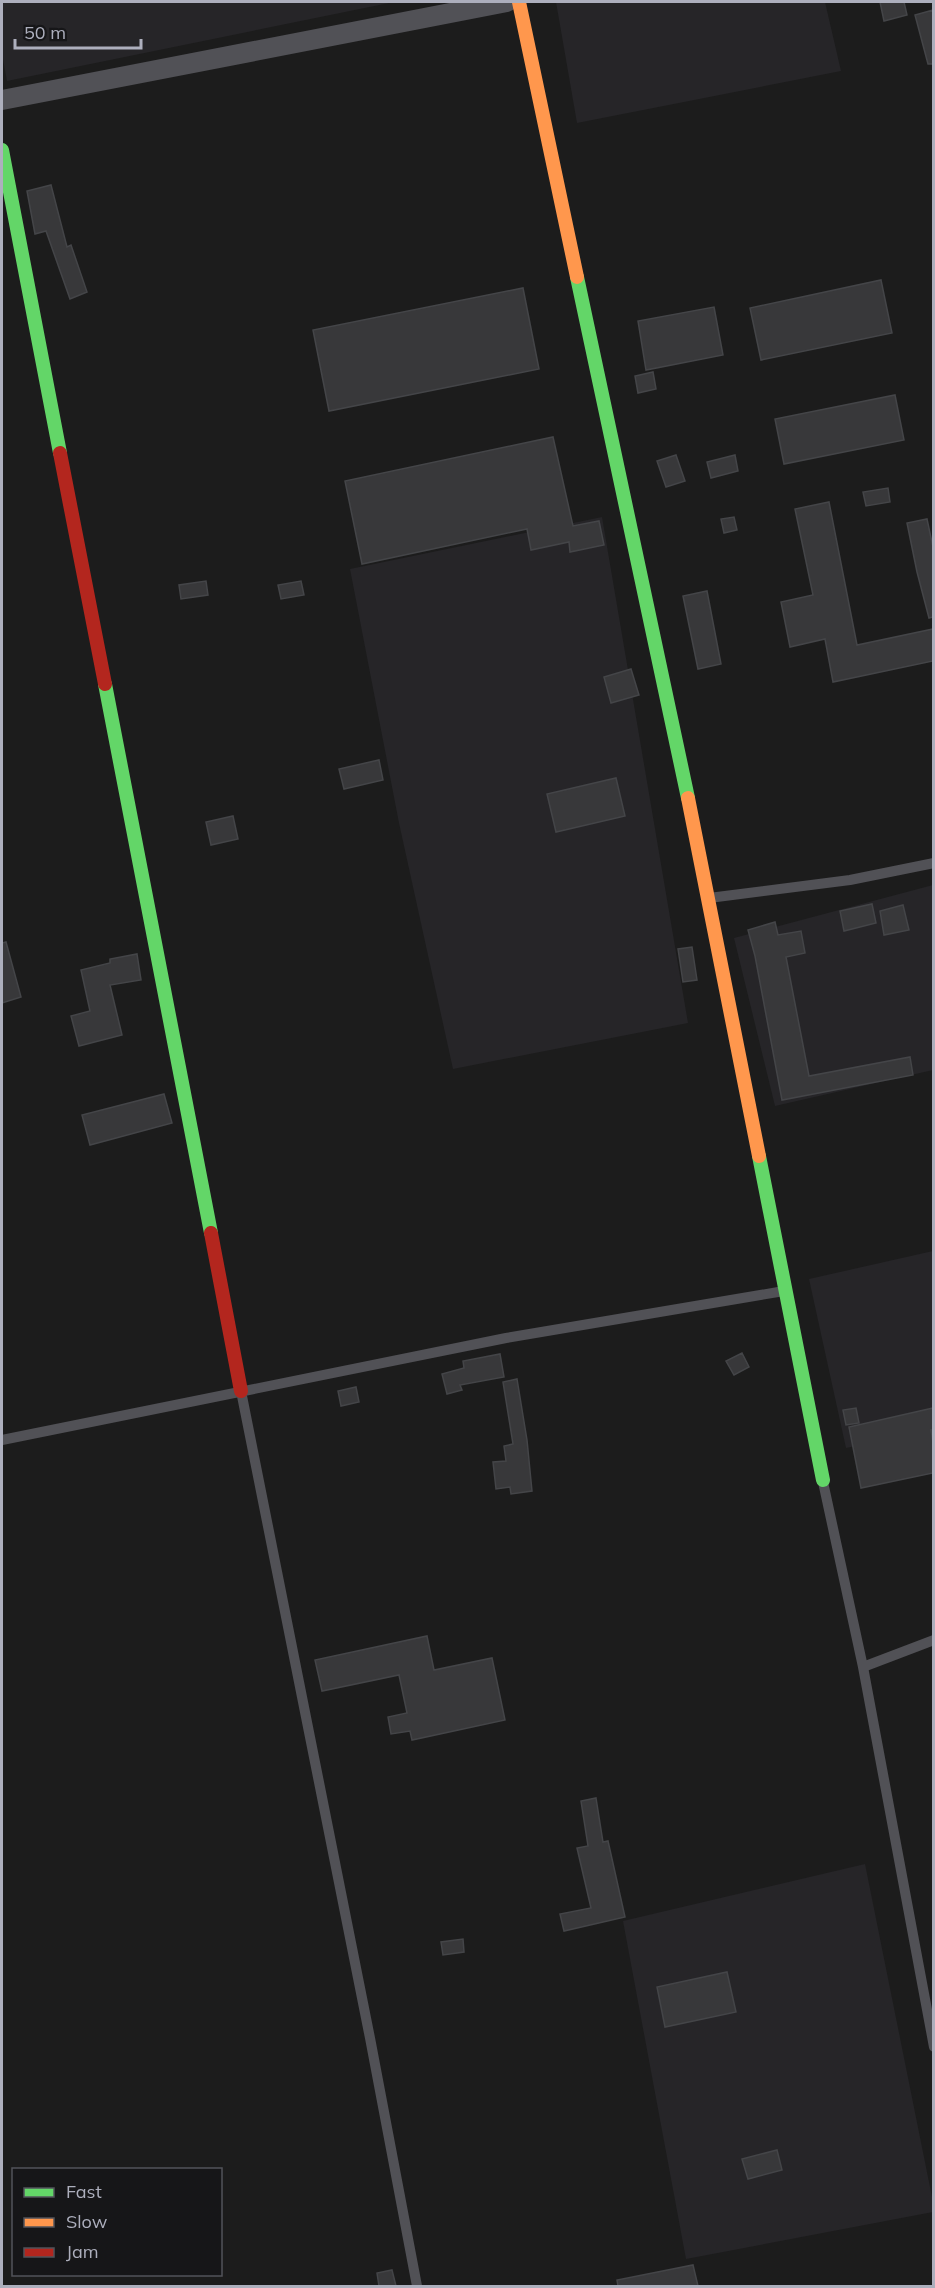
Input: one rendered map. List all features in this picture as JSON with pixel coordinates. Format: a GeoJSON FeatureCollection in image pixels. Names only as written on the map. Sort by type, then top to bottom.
{"type":"FeatureCollection","features":[{"type":"Feature","properties":{"kind":"street"},"geometry":{"type":"LineString","coordinates":[[2,100],[507,2]]}},
{"type":"Feature","properties":{"kind":"street"},"geometry":{"type":"LineString","coordinates":[[519,2],[709,898],[784,1291],[823,1480]]}},
{"type":"Feature","properties":{"kind":"street"},"geometry":{"type":"LineString","coordinates":[[2,150],[241,1391]]}},
{"type":"Feature","properties":{"kind":"lane"},"geometry":{"type":"LineString","coordinates":[[709,898],[850,880],[933,863]]}},
{"type":"Feature","properties":{"kind":"lane"},"geometry":{"type":"LineString","coordinates":[[2,1440],[506,1338],[784,1291]]}},
{"type":"Feature","properties":{"kind":"lane"},"geometry":{"type":"LineString","coordinates":[[241,1391],[417,2286]]}},
{"type":"Feature","properties":{"kind":"lane"},"geometry":{"type":"LineString","coordinates":[[823,1480],[863,1667],[933,2047]]}},
{"type":"Feature","properties":{"kind":"lane"},"geometry":{"type":"LineString","coordinates":[[863,1667],[933,1640]]}},
{"type":"Feature","properties":{"kind":"shaded area"},"geometry":{"type":"Polygon","coordinates":[[[2,2],[394,2],[7,81],[2,54],[2,2]]]}},
{"type":"Feature","properties":{"kind":"shaded area"},"geometry":{"type":"Polygon","coordinates":[[[556,2],[825,2],[841,71],[577,123],[556,2]]]}},
{"type":"Feature","properties":{"kind":"shaded area"},"geometry":{"type":"Polygon","coordinates":[[[602,517],[688,1023],[453,1069],[399,823],[350,569],[602,517]]]}},
{"type":"Feature","properties":{"kind":"shaded area"},"geometry":{"type":"Polygon","coordinates":[[[933,885],[933,1070],[775,1106],[734,938],[933,885]]]}},
{"type":"Feature","properties":{"kind":"shaded area"},"geometry":{"type":"Polygon","coordinates":[[[933,1251],[933,1430],[846,1448],[809,1279],[933,1251]]]}},
{"type":"Feature","properties":{"kind":"shaded area"},"geometry":{"type":"Polygon","coordinates":[[[865,1864],[933,2202],[933,2212],[686,2259],[623,1921],[865,1864]]]}},
{"type":"Feature","properties":{"kind":"building"},"geometry":{"type":"Polygon","coordinates":[[[880,2],[904,2],[907,15],[884,21],[880,2]]]}},
{"type":"Feature","properties":{"kind":"building"},"geometry":{"type":"Polygon","coordinates":[[[933,10],[933,64],[928,64],[915,15],[933,10]]]}},
{"type":"Feature","properties":{"kind":"building"},"geometry":{"type":"Polygon","coordinates":[[[51,185],[67,247],[71,245],[87,292],[70,299],[46,231],[35,234],[27,191],[51,185]]]}},
{"type":"Feature","properties":{"kind":"building"},"geometry":{"type":"Polygon","coordinates":[[[881,280],[892,333],[761,360],[750,308],[881,280]]]}},
{"type":"Feature","properties":{"kind":"building"},"geometry":{"type":"Polygon","coordinates":[[[523,288],[539,369],[329,411],[313,330],[523,288]]]}},
{"type":"Feature","properties":{"kind":"building"},"geometry":{"type":"Polygon","coordinates":[[[714,307],[723,355],[646,370],[638,321],[714,307]]]}},
{"type":"Feature","properties":{"kind":"building"},"geometry":{"type":"Polygon","coordinates":[[[653,372],[656,389],[638,393],[635,376],[653,372]]]}},
{"type":"Feature","properties":{"kind":"building"},"geometry":{"type":"Polygon","coordinates":[[[895,395],[904,440],[784,464],[775,419],[895,395]]]}},
{"type":"Feature","properties":{"kind":"building"},"geometry":{"type":"Polygon","coordinates":[[[553,437],[573,526],[599,521],[604,545],[570,552],[569,542],[531,550],[527,529],[362,564],[345,481],[553,437]]]}},
{"type":"Feature","properties":{"kind":"building"},"geometry":{"type":"Polygon","coordinates":[[[676,455],[685,481],[666,487],[657,461],[676,455]]]}},
{"type":"Feature","properties":{"kind":"building"},"geometry":{"type":"Polygon","coordinates":[[[735,455],[738,471],[711,478],[707,462],[735,455]]]}},
{"type":"Feature","properties":{"kind":"building"},"geometry":{"type":"Polygon","coordinates":[[[888,488],[890,502],[866,506],[863,492],[888,488]]]}},
{"type":"Feature","properties":{"kind":"building"},"geometry":{"type":"Polygon","coordinates":[[[829,502],[857,645],[933,629],[933,661],[833,682],[825,639],[790,647],[781,602],[813,595],[795,509],[829,502]]]}},
{"type":"Feature","properties":{"kind":"building"},"geometry":{"type":"Polygon","coordinates":[[[734,517],[737,530],[724,533],[721,519],[734,517]]]}},
{"type":"Feature","properties":{"kind":"building"},"geometry":{"type":"Polygon","coordinates":[[[927,519],[933,547],[933,617],[929,618],[907,523],[927,519]]]}},
{"type":"Feature","properties":{"kind":"building"},"geometry":{"type":"Polygon","coordinates":[[[206,581],[208,595],[181,599],[179,585],[206,581]]]}},
{"type":"Feature","properties":{"kind":"building"},"geometry":{"type":"Polygon","coordinates":[[[301,581],[304,595],[281,599],[278,585],[301,581]]]}},
{"type":"Feature","properties":{"kind":"building"},"geometry":{"type":"Polygon","coordinates":[[[707,591],[721,664],[698,669],[683,596],[707,591]]]}},
{"type":"Feature","properties":{"kind":"building"},"geometry":{"type":"Polygon","coordinates":[[[631,669],[639,695],[611,703],[604,677],[631,669]]]}},
{"type":"Feature","properties":{"kind":"building"},"geometry":{"type":"Polygon","coordinates":[[[379,760],[383,780],[344,789],[339,769],[379,760]]]}},
{"type":"Feature","properties":{"kind":"building"},"geometry":{"type":"Polygon","coordinates":[[[616,778],[625,816],[556,832],[547,794],[616,778]]]}},
{"type":"Feature","properties":{"kind":"building"},"geometry":{"type":"Polygon","coordinates":[[[233,816],[238,839],[211,845],[206,822],[233,816]]]}},
{"type":"Feature","properties":{"kind":"building"},"geometry":{"type":"Polygon","coordinates":[[[872,904],[876,923],[844,931],[840,911],[872,904]]]}},
{"type":"Feature","properties":{"kind":"building"},"geometry":{"type":"Polygon","coordinates":[[[903,905],[909,930],[884,935],[880,911],[903,905]]]}},
{"type":"Feature","properties":{"kind":"building"},"geometry":{"type":"Polygon","coordinates":[[[775,922],[778,935],[801,931],[805,953],[786,957],[809,1076],[910,1057],[913,1075],[782,1100],[748,930],[775,922]]]}},
{"type":"Feature","properties":{"kind":"building"},"geometry":{"type":"Polygon","coordinates":[[[6,942],[21,997],[2,1003],[2,943],[6,942]]]}},
{"type":"Feature","properties":{"kind":"building"},"geometry":{"type":"Polygon","coordinates":[[[692,947],[697,980],[683,982],[678,949],[692,947]]]}},
{"type":"Feature","properties":{"kind":"building"},"geometry":{"type":"Polygon","coordinates":[[[137,954],[141,980],[110,985],[122,1035],[79,1046],[71,1016],[90,1011],[81,970],[110,963],[110,959],[137,954]]]}},
{"type":"Feature","properties":{"kind":"building"},"geometry":{"type":"Polygon","coordinates":[[[164,1094],[172,1123],[90,1145],[82,1115],[164,1094]]]}},
{"type":"Feature","properties":{"kind":"building"},"geometry":{"type":"Polygon","coordinates":[[[742,1353],[749,1367],[734,1375],[726,1361],[742,1353]]]}},
{"type":"Feature","properties":{"kind":"building"},"geometry":{"type":"Polygon","coordinates":[[[500,1354],[504,1377],[460,1385],[462,1390],[447,1394],[442,1374],[464,1368],[463,1361],[500,1354]]]}},
{"type":"Feature","properties":{"kind":"building"},"geometry":{"type":"Polygon","coordinates":[[[517,1379],[527,1440],[532,1491],[511,1494],[510,1487],[496,1489],[493,1462],[506,1461],[504,1446],[513,1444],[503,1382],[517,1379]]]}},
{"type":"Feature","properties":{"kind":"building"},"geometry":{"type":"Polygon","coordinates":[[[356,1387],[359,1402],[341,1406],[338,1391],[356,1387]]]}},
{"type":"Feature","properties":{"kind":"building"},"geometry":{"type":"Polygon","coordinates":[[[856,1408],[859,1423],[846,1425],[843,1410],[856,1408]]]}},
{"type":"Feature","properties":{"kind":"building"},"geometry":{"type":"Polygon","coordinates":[[[933,1408],[933,1430],[931,1430],[933,1473],[861,1488],[849,1427],[933,1408]]]}},
{"type":"Feature","properties":{"kind":"building"},"geometry":{"type":"Polygon","coordinates":[[[427,1636],[434,1670],[492,1658],[505,1720],[412,1740],[410,1731],[391,1734],[388,1717],[407,1713],[399,1675],[322,1691],[315,1660],[427,1636]]]}},
{"type":"Feature","properties":{"kind":"building"},"geometry":{"type":"Polygon","coordinates":[[[596,1798],[603,1842],[608,1841],[625,1917],[564,1931],[560,1914],[591,1908],[577,1848],[588,1846],[581,1801],[596,1798]]]}},
{"type":"Feature","properties":{"kind":"building"},"geometry":{"type":"Polygon","coordinates":[[[463,1939],[464,1952],[443,1955],[441,1942],[463,1939]]]}},
{"type":"Feature","properties":{"kind":"building"},"geometry":{"type":"Polygon","coordinates":[[[727,1972],[736,2012],[665,2027],[657,1987],[727,1972]]]}},
{"type":"Feature","properties":{"kind":"building"},"geometry":{"type":"Polygon","coordinates":[[[777,2150],[782,2170],[748,2179],[742,2159],[777,2150]]]}},
{"type":"Feature","properties":{"kind":"building"},"geometry":{"type":"Polygon","coordinates":[[[693,2265],[698,2286],[618,2286],[617,2280],[693,2265]]]}},
{"type":"Feature","properties":{"kind":"building"},"geometry":{"type":"Polygon","coordinates":[[[392,2270],[396,2286],[379,2286],[377,2273],[392,2270]]]}},
{"type":"Feature","properties":{"kind":"traffic: fast"},"geometry":{"type":"LineString","coordinates":[[2,150],[60,453]]}},
{"type":"Feature","properties":{"kind":"traffic: fast"},"geometry":{"type":"LineString","coordinates":[[577,277],[688,798]]}},
{"type":"Feature","properties":{"kind":"traffic: fast"},"geometry":{"type":"LineString","coordinates":[[105,684],[211,1233]]}},
{"type":"Feature","properties":{"kind":"traffic: fast"},"geometry":{"type":"LineString","coordinates":[[759,1156],[823,1480]]}},
{"type":"Feature","properties":{"kind":"traffic: slow"},"geometry":{"type":"LineString","coordinates":[[519,2],[577,277]]}},
{"type":"Feature","properties":{"kind":"traffic: slow"},"geometry":{"type":"LineString","coordinates":[[688,798],[759,1156]]}},
{"type":"Feature","properties":{"kind":"traffic: jam"},"geometry":{"type":"LineString","coordinates":[[60,453],[105,684]]}},
{"type":"Feature","properties":{"kind":"traffic: jam"},"geometry":{"type":"LineString","coordinates":[[211,1233],[241,1391]]}}]}
